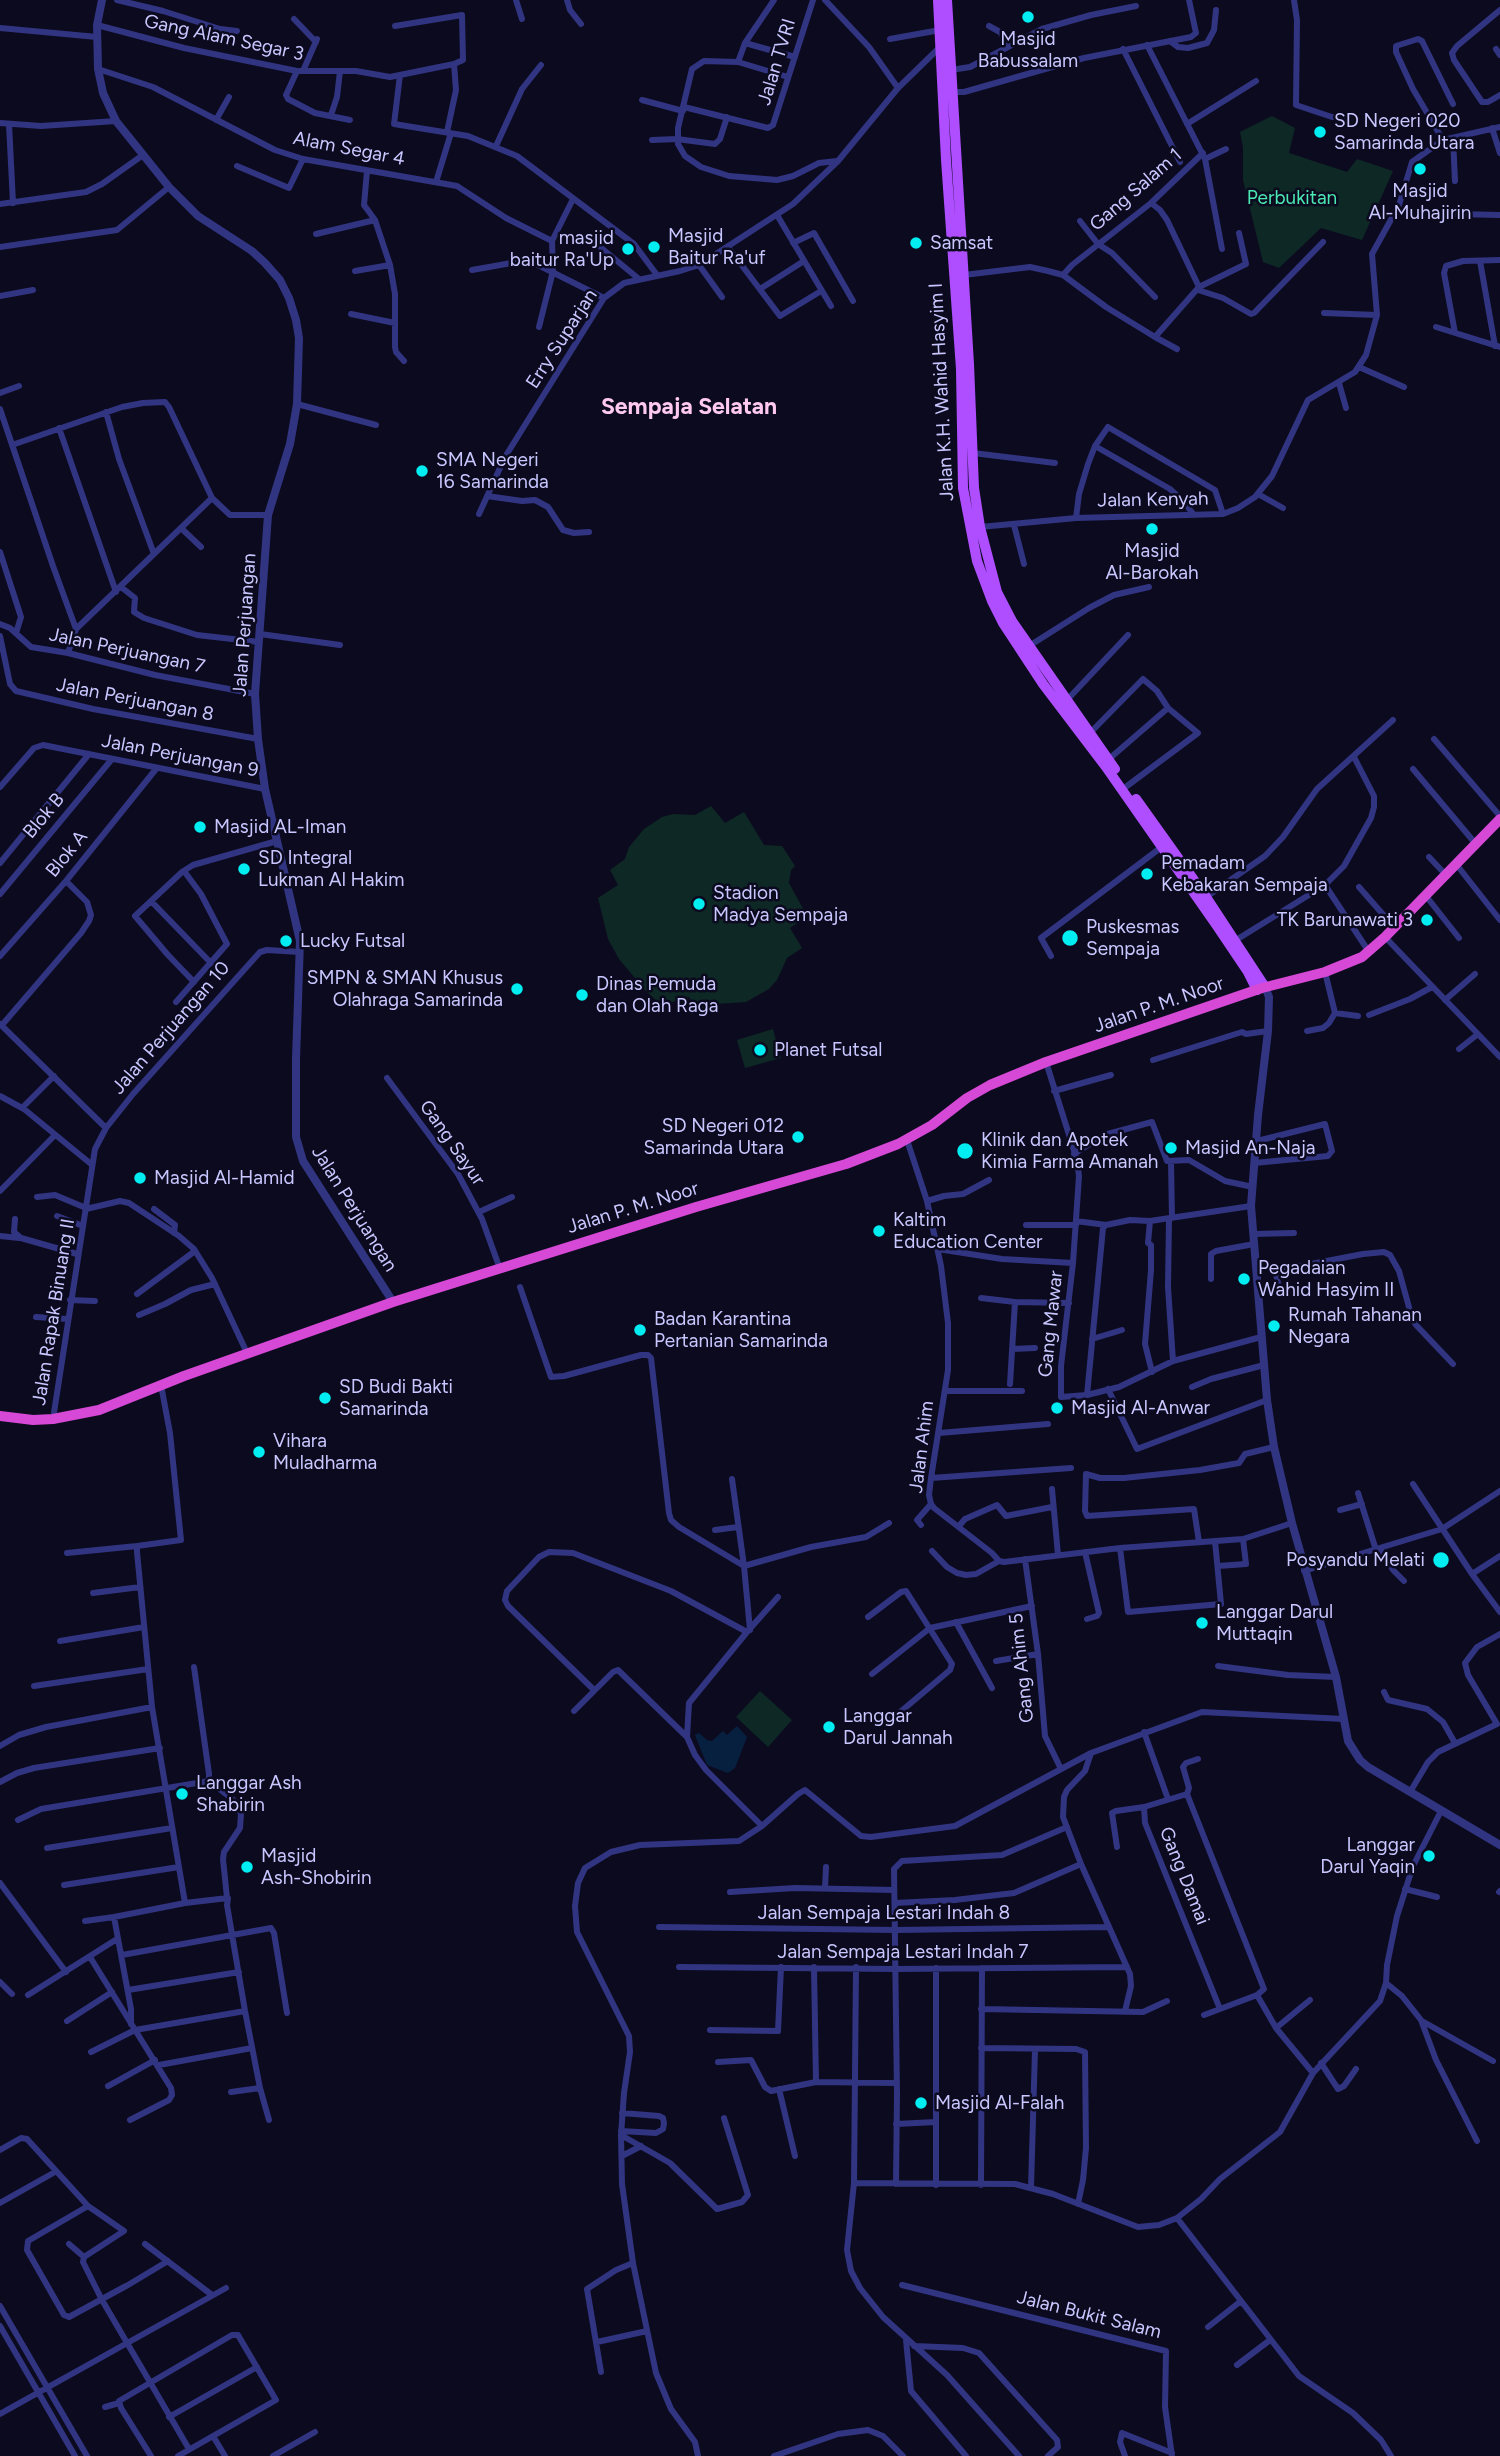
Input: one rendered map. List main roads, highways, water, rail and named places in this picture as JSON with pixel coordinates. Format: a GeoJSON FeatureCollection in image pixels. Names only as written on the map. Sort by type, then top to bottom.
{"type":"FeatureCollection","features":[{"type":"Feature","properties":{"kind":"highway","name":"Jalan P. M. Noor"},"geometry":{"type":"LineString","coordinates":[[0,1416],[33,1420],[53,1419],[99,1410],[247,1353],[393,1302],[716,1201],[846,1164],[907,1140],[990,1085],[1046,1062],[1262,988],[1325,972],[1369,952],[1500,819]]}},
{"type":"Feature","properties":{"kind":"main road","name":"Jalan K.H. Wahid Hasyim I"},"geometry":{"type":"LineString","coordinates":[[938,0],[964,275],[973,453],[968,488],[997,592],[1048,681]]}},
{"type":"Feature","properties":{"kind":"main road","name":"Jalan K.H. Wahid Hasyim I"},"geometry":{"type":"LineString","coordinates":[[947,0],[961,369],[968,488],[977,561],[992,601],[1048,681],[1109,759],[1232,949],[1262,988]]}},
{"type":"Feature","properties":{"kind":"main road","name":"Jalan K.H. Wahid Hasyim I"},"geometry":{"type":"LineString","coordinates":[[1061,697],[1106,767],[1236,940],[1262,988]]}},
{"type":"Feature","properties":{"kind":"water"},"geometry":{"type":"Polygon","coordinates":[[[737,1726],[747,1737],[735,1768],[728,1773],[707,1765],[695,1735],[699,1733],[712,1741],[723,1731],[727,1735],[737,1726]]]}},
{"type":"Feature","properties":{"kind":"place","name":"Masjid Babussalam"},"geometry":{"type":"Point","coordinates":[1028,17]}},
{"type":"Feature","properties":{"kind":"place","name":"SD Negeri 020 Samarinda Utara"},"geometry":{"type":"Point","coordinates":[1320,132]}},
{"type":"Feature","properties":{"kind":"place","name":"Masjid Al-Muhajirin"},"geometry":{"type":"Point","coordinates":[1420,169]}},
{"type":"Feature","properties":{"kind":"place","name":"Samsat"},"geometry":{"type":"Point","coordinates":[916,243]}},
{"type":"Feature","properties":{"kind":"place","name":"Masjid Baitur Ra'uf"},"geometry":{"type":"Point","coordinates":[654,247]}},
{"type":"Feature","properties":{"kind":"place","name":"masjid baitur Ra'Up"},"geometry":{"type":"Point","coordinates":[628,249]}},
{"type":"Feature","properties":{"kind":"place","name":"SMA Negeri 16 Samarinda"},"geometry":{"type":"Point","coordinates":[422,471]}},
{"type":"Feature","properties":{"kind":"place","name":"Masjid Al-Barokah"},"geometry":{"type":"Point","coordinates":[1152,529]}},
{"type":"Feature","properties":{"kind":"place","name":"Masjid AL-Iman"},"geometry":{"type":"Point","coordinates":[200,827]}},
{"type":"Feature","properties":{"kind":"place","name":"SD Integral Lukman Al Hakim"},"geometry":{"type":"Point","coordinates":[244,869]}},
{"type":"Feature","properties":{"kind":"place","name":"Pemadam Kebakaran Sempaja"},"geometry":{"type":"Point","coordinates":[1147,874]}},
{"type":"Feature","properties":{"kind":"place","name":"Stadion Madya Sempaja"},"geometry":{"type":"Point","coordinates":[699,904]}},
{"type":"Feature","properties":{"kind":"place","name":"TK Barunawati 3"},"geometry":{"type":"Point","coordinates":[1427,920]}},
{"type":"Feature","properties":{"kind":"place","name":"Puskesmas Sempaja"},"geometry":{"type":"Point","coordinates":[1070,938]}},
{"type":"Feature","properties":{"kind":"place","name":"Lucky Futsal"},"geometry":{"type":"Point","coordinates":[286,941]}},
{"type":"Feature","properties":{"kind":"place","name":"SMPN & SMAN Khusus Olahraga Samarinda"},"geometry":{"type":"Point","coordinates":[517,989]}},
{"type":"Feature","properties":{"kind":"place","name":"Dinas Pemuda dan Olah Raga"},"geometry":{"type":"Point","coordinates":[582,995]}},
{"type":"Feature","properties":{"kind":"place","name":"Planet Futsal"},"geometry":{"type":"Point","coordinates":[760,1050]}},
{"type":"Feature","properties":{"kind":"place","name":"SD Negeri 012 Samarinda Utara"},"geometry":{"type":"Point","coordinates":[798,1137]}},
{"type":"Feature","properties":{"kind":"place","name":"Masjid An-Naja"},"geometry":{"type":"Point","coordinates":[1171,1148]}},
{"type":"Feature","properties":{"kind":"place","name":"Klinik dan Apotek Kimia Farma Amanah"},"geometry":{"type":"Point","coordinates":[965,1151]}},
{"type":"Feature","properties":{"kind":"place","name":"Masjid Al-Hamid"},"geometry":{"type":"Point","coordinates":[140,1178]}},
{"type":"Feature","properties":{"kind":"place","name":"Kaltim Education Center"},"geometry":{"type":"Point","coordinates":[879,1231]}},
{"type":"Feature","properties":{"kind":"place","name":"Pegadaian Wahid Hasyim II"},"geometry":{"type":"Point","coordinates":[1244,1279]}},
{"type":"Feature","properties":{"kind":"place","name":"Rumah Tahanan Negara"},"geometry":{"type":"Point","coordinates":[1274,1326]}},
{"type":"Feature","properties":{"kind":"place","name":"Badan Karantina Pertanian Samarinda"},"geometry":{"type":"Point","coordinates":[640,1330]}},
{"type":"Feature","properties":{"kind":"place","name":"SD Budi Bakti Samarinda"},"geometry":{"type":"Point","coordinates":[325,1398]}},
{"type":"Feature","properties":{"kind":"place","name":"Masjid Al-Anwar"},"geometry":{"type":"Point","coordinates":[1057,1408]}},
{"type":"Feature","properties":{"kind":"place","name":"Vihara Muladharma"},"geometry":{"type":"Point","coordinates":[259,1452]}},
{"type":"Feature","properties":{"kind":"place","name":"Posyandu Melati"},"geometry":{"type":"Point","coordinates":[1441,1560]}},
{"type":"Feature","properties":{"kind":"place","name":"Langgar Darul Muttaqin"},"geometry":{"type":"Point","coordinates":[1202,1623]}},
{"type":"Feature","properties":{"kind":"place","name":"Langgar Darul Jannah"},"geometry":{"type":"Point","coordinates":[829,1727]}},
{"type":"Feature","properties":{"kind":"place","name":"Langgar Ash Shabirin"},"geometry":{"type":"Point","coordinates":[182,1794]}},
{"type":"Feature","properties":{"kind":"place","name":"Langgar Darul Yaqin"},"geometry":{"type":"Point","coordinates":[1429,1856]}},
{"type":"Feature","properties":{"kind":"place","name":"Masjid Ash-Shobirin"},"geometry":{"type":"Point","coordinates":[247,1867]}},
{"type":"Feature","properties":{"kind":"place","name":"Masjid Al-Falah"},"geometry":{"type":"Point","coordinates":[921,2103]}},
{"type":"Feature","properties":{"kind":"district","name":"Sempaja Selatan"},"geometry":{"type":"Point","coordinates":[689,407]}},
{"type":"Feature","properties":{"kind":"park label","name":"Perbukitan"},"geometry":{"type":"Point","coordinates":[1292,198]}}]}
